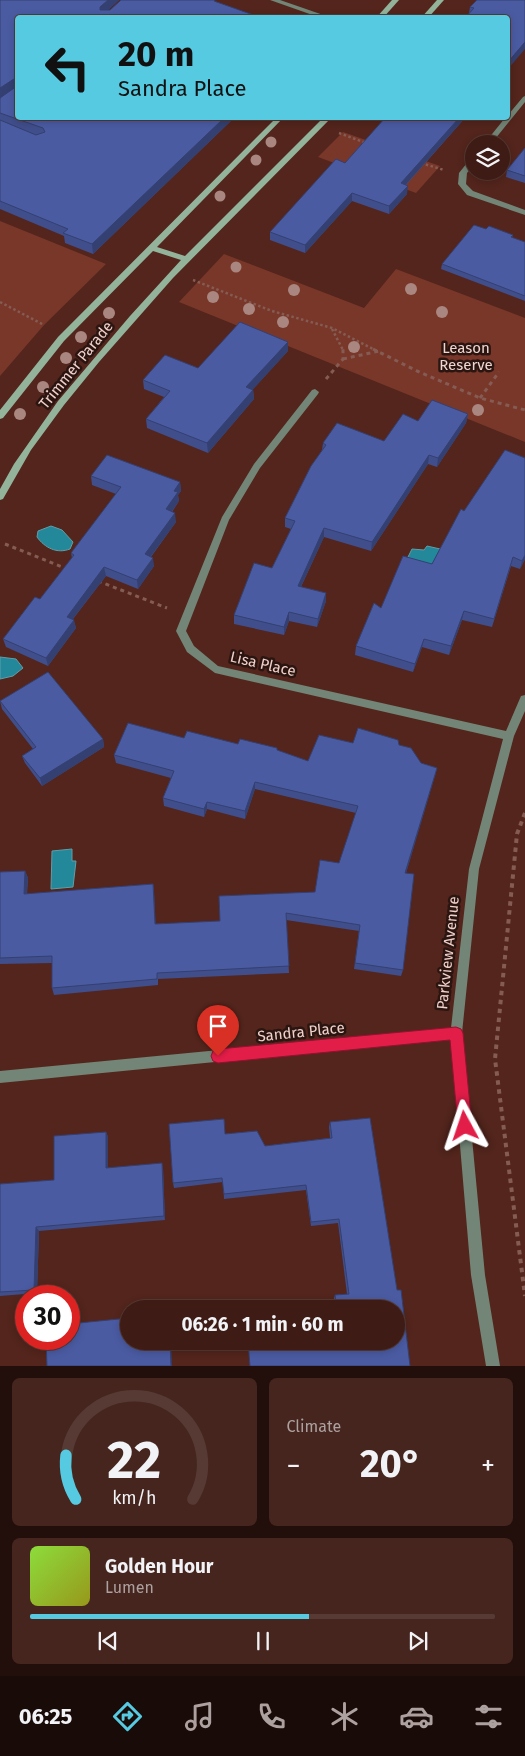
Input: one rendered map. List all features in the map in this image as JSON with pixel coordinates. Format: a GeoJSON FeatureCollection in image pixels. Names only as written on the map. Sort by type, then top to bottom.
{"type":"FeatureCollection","features":[{"type":"Feature","properties":{"kind":"main road"},"geometry":{"type":"LineString","coordinates":[[382,15],[396,0]]}},
{"type":"Feature","properties":{"kind":"main road"},"geometry":{"type":"LineString","coordinates":[[427,15],[441,0]]}},
{"type":"Feature","properties":{"kind":"main road","name":"Trimmer Parade"},"geometry":{"type":"LineString","coordinates":[[0,416],[60,339],[278,120]]}},
{"type":"Feature","properties":{"kind":"main road","name":"Trimmer Parade"},"geometry":{"type":"LineString","coordinates":[[0,497],[27,449],[93,362],[188,260],[325,120]]}},
{"type":"Feature","properties":{"kind":"main road"},"geometry":{"type":"LineString","coordinates":[[150,248],[188,260]]}},
{"type":"Feature","properties":{"kind":"street"},"geometry":{"type":"LineString","coordinates":[[273,0],[320,15]]}},
{"type":"Feature","properties":{"kind":"street"},"geometry":{"type":"LineString","coordinates":[[510,116],[525,98]]}},
{"type":"Feature","properties":{"kind":"street"},"geometry":{"type":"LineString","coordinates":[[494,135],[507,120]]}},
{"type":"Feature","properties":{"kind":"street"},"geometry":{"type":"LineString","coordinates":[[463,172],[462,184],[470,193],[525,213]]}},
{"type":"Feature","properties":{"kind":"street","name":"Lisa Place"},"geometry":{"type":"LineString","coordinates":[[315,392],[257,466],[224,519],[181,631],[190,649],[214,669],[508,736]]}},
{"type":"Feature","properties":{"kind":"street","name":"Parkview Avenue"},"geometry":{"type":"LineString","coordinates":[[494,1366],[478,1275],[456,1033],[474,869],[508,736],[525,699]]}},
{"type":"Feature","properties":{"kind":"street","name":"Sandra Place"},"geometry":{"type":"LineString","coordinates":[[0,1077],[456,1033]]}},
{"type":"Feature","properties":{"kind":"path"},"geometry":{"type":"LineString","coordinates":[[333,132],[367,143]]}},
{"type":"Feature","properties":{"kind":"path"},"geometry":{"type":"LineString","coordinates":[[420,162],[438,169],[463,172]]}},
{"type":"Feature","properties":{"kind":"path"},"geometry":{"type":"LineString","coordinates":[[192,279],[272,310],[332,328],[417,371],[480,398],[525,410]]}},
{"type":"Feature","properties":{"kind":"path"},"geometry":{"type":"LineString","coordinates":[[0,302],[44,325]]}},
{"type":"Feature","properties":{"kind":"path"},"geometry":{"type":"LineString","coordinates":[[332,328],[343,348],[343,359]]}},
{"type":"Feature","properties":{"kind":"path"},"geometry":{"type":"LineString","coordinates":[[315,392],[343,359],[380,351]]}},
{"type":"Feature","properties":{"kind":"path"},"geometry":{"type":"LineString","coordinates":[[480,398],[499,372]]}},
{"type":"Feature","properties":{"kind":"path"},"geometry":{"type":"LineString","coordinates":[[5,544],[68,569]]}},
{"type":"Feature","properties":{"kind":"path"},"geometry":{"type":"LineString","coordinates":[[96,580],[186,615]]}},
{"type":"Feature","properties":{"kind":"path"},"geometry":{"type":"LineString","coordinates":[[525,813],[517,834],[495,1058],[525,1296]]}},
{"type":"Feature","properties":{"kind":"green space"},"geometry":{"type":"Polygon","coordinates":[[[343,132],[440,166],[416,193],[318,157],[343,132]]]}},
{"type":"Feature","properties":{"kind":"green space"},"geometry":{"type":"Polygon","coordinates":[[[0,221],[106,264],[44,325],[0,376],[0,221]]]}},
{"type":"Feature","properties":{"kind":"green space","name":"Leason Reserve"},"geometry":{"type":"Polygon","coordinates":[[[224,254],[364,308],[396,269],[525,318],[525,442],[179,302],[224,254]]]}},
{"type":"Feature","properties":{"kind":"water"},"geometry":{"type":"Polygon","coordinates":[[[51,526],[62,530],[73,542],[70,549],[60,551],[52,549],[40,541],[37,537],[38,531],[51,526]]]}},
{"type":"Feature","properties":{"kind":"water"},"geometry":{"type":"Polygon","coordinates":[[[427,546],[449,551],[446,568],[409,559],[408,557],[412,549],[424,550],[427,546]]]}},
{"type":"Feature","properties":{"kind":"water"},"geometry":{"type":"Polygon","coordinates":[[[0,657],[16,659],[23,668],[13,676],[0,679],[0,657]]]}},
{"type":"Feature","properties":{"kind":"water"},"geometry":{"type":"Polygon","coordinates":[[[72,849],[72,861],[76,861],[73,887],[51,889],[52,851],[72,849]]]}},
{"type":"Feature","properties":{"kind":"building"},"geometry":{"type":"Polygon","coordinates":[[[0,0],[108,0],[100,7],[100,10],[110,10],[121,0],[215,0],[254,15],[15,15],[15,78],[0,88],[0,0]]]}},
{"type":"Feature","properties":{"kind":"building"},"geometry":{"type":"Polygon","coordinates":[[[477,0],[525,0],[525,42],[510,60],[510,15],[468,15],[474,8],[470,7],[477,0]]]}},
{"type":"Feature","properties":{"kind":"building"},"geometry":{"type":"Polygon","coordinates":[[[15,87],[15,118],[0,113],[0,98],[15,87]]]}},
{"type":"Feature","properties":{"kind":"building"},"geometry":{"type":"Polygon","coordinates":[[[0,120],[36,135],[45,132],[43,128],[20,120],[222,120],[92,244],[63,233],[68,229],[0,201],[0,120]]]}},
{"type":"Feature","properties":{"kind":"building"},"geometry":{"type":"Polygon","coordinates":[[[383,120],[457,120],[401,183],[408,186],[389,206],[352,193],[305,245],[270,232],[336,159],[345,163],[383,120]]]}},
{"type":"Feature","properties":{"kind":"building"},"geometry":{"type":"Polygon","coordinates":[[[525,148],[525,176],[510,171],[510,166],[525,148]]]}},
{"type":"Feature","properties":{"kind":"building"},"geometry":{"type":"Polygon","coordinates":[[[474,225],[486,229],[489,226],[513,235],[511,237],[525,242],[525,296],[442,264],[474,225]]]}},
{"type":"Feature","properties":{"kind":"building"},"geometry":{"type":"Polygon","coordinates":[[[240,322],[288,342],[246,387],[253,390],[207,443],[146,419],[170,391],[143,380],[165,355],[198,368],[240,322]]]}},
{"type":"Feature","properties":{"kind":"building"},"geometry":{"type":"Polygon","coordinates":[[[432,400],[468,414],[438,458],[429,455],[372,542],[324,528],[298,586],[326,593],[318,619],[289,612],[284,627],[234,615],[254,563],[272,568],[295,521],[285,518],[311,466],[326,445],[323,443],[337,423],[384,441],[403,414],[418,421],[432,400]]]}},
{"type":"Feature","properties":{"kind":"building"},"geometry":{"type":"Polygon","coordinates":[[[505,450],[525,458],[525,555],[522,561],[513,557],[494,619],[464,611],[451,646],[424,639],[415,664],[356,646],[374,603],[381,608],[403,556],[432,564],[461,509],[464,511],[505,450]]]}},
{"type":"Feature","properties":{"kind":"building"},"geometry":{"type":"Polygon","coordinates":[[[107,455],[180,482],[174,491],[178,492],[166,509],[175,513],[145,554],[153,558],[137,580],[104,567],[67,617],[74,620],[46,658],[3,639],[35,597],[40,599],[74,555],[71,553],[121,487],[91,476],[107,455]]]}},
{"type":"Feature","properties":{"kind":"building"},"geometry":{"type":"Polygon","coordinates":[[[48,672],[103,739],[40,778],[22,756],[36,747],[0,701],[48,672]]]}},
{"type":"Feature","properties":{"kind":"building"},"geometry":{"type":"Polygon","coordinates":[[[128,723],[184,738],[187,731],[238,744],[240,739],[277,748],[277,750],[308,761],[319,735],[353,743],[358,728],[398,740],[399,745],[411,748],[421,763],[437,768],[405,873],[414,874],[403,970],[355,963],[360,925],[286,913],[289,966],[157,973],[157,979],[52,988],[52,956],[0,958],[0,872],[25,871],[24,894],[153,884],[155,924],[220,921],[219,896],[315,892],[320,860],[339,863],[358,806],[255,782],[245,811],[207,802],[204,809],[163,798],[174,771],[114,755],[128,723]]]}},
{"type":"Feature","properties":{"kind":"building"},"geometry":{"type":"Polygon","coordinates":[[[370,1118],[397,1290],[401,1290],[402,1300],[336,1300],[335,1295],[349,1294],[339,1219],[311,1222],[306,1185],[224,1194],[222,1178],[173,1183],[169,1124],[224,1119],[225,1134],[257,1131],[265,1146],[332,1138],[330,1122],[370,1118]]]}},
{"type":"Feature","properties":{"kind":"building"},"geometry":{"type":"Polygon","coordinates":[[[106,1132],[106,1168],[162,1163],[164,1216],[36,1227],[34,1285],[15,1285],[15,1291],[0,1292],[0,1184],[54,1180],[54,1136],[106,1132]]]}},
{"type":"Feature","properties":{"kind":"building"},"geometry":{"type":"Polygon","coordinates":[[[120,1319],[120,1350],[170,1350],[171,1366],[47,1366],[46,1350],[80,1350],[80,1323],[120,1319]]]}},
{"type":"Feature","properties":{"kind":"building"},"geometry":{"type":"Polygon","coordinates":[[[405,1324],[410,1366],[250,1366],[249,1350],[405,1350],[405,1324]]]}},
{"type":"Feature","properties":{"kind":"route"},"geometry":{"type":"LineString","coordinates":[[218,1056],[456,1033],[465,1126]]}}]}
